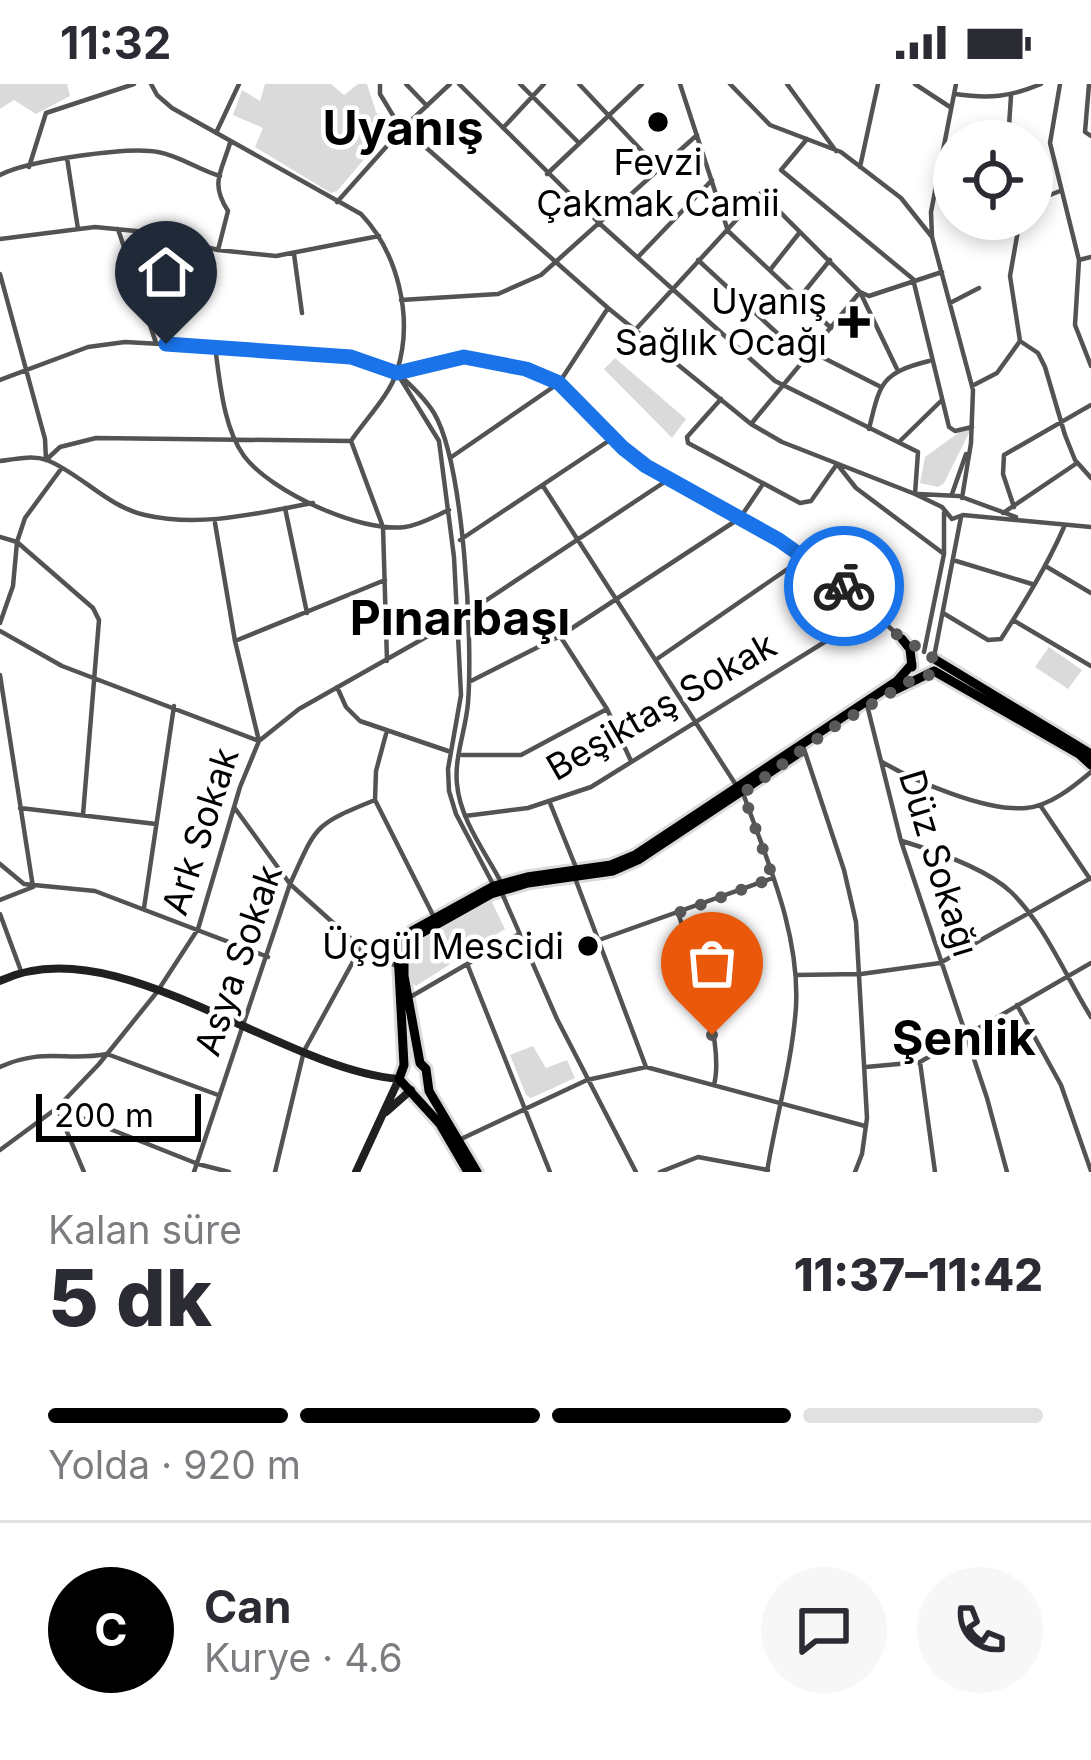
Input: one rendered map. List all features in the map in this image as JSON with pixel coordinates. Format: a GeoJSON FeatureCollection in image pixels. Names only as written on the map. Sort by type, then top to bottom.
{"type":"FeatureCollection","features":[{"type":"Feature","properties":{"kind":"main road"},"geometry":{"type":"LineString","coordinates":[[902,639],[1079,754],[1091,768]]}},
{"type":"Feature","properties":{"kind":"main road"},"geometry":{"type":"LineString","coordinates":[[902,639],[920,675]]}},
{"type":"Feature","properties":{"kind":"main road"},"geometry":{"type":"LineString","coordinates":[[356,1172],[404,1065],[398,952],[412,931],[499,887],[576,874],[635,855],[920,675],[930,658]]}},
{"type":"Feature","properties":{"kind":"main road"},"geometry":{"type":"LineString","coordinates":[[741,790],[849,710],[897,681],[912,662],[930,658],[1091,754]]}},
{"type":"Feature","properties":{"kind":"main road"},"geometry":{"type":"LineString","coordinates":[[477,1172],[426,1081],[407,999],[404,955],[416,936],[499,887]]}},
{"type":"Feature","properties":{"kind":"main road"},"geometry":{"type":"LineString","coordinates":[[0,981],[21,971],[79,967],[127,979],[344,1068],[399,1079],[440,1124],[467,1172]]}},
{"type":"Feature","properties":{"kind":"main road"},"geometry":{"type":"LineString","coordinates":[[404,1065],[420,1063]]}},
{"type":"Feature","properties":{"kind":"main road"},"geometry":{"type":"LineString","coordinates":[[377,1121],[426,1081]]}},
{"type":"Feature","properties":{"kind":"street"},"geometry":{"type":"LineString","coordinates":[[29,167],[46,113],[134,84]]}},
{"type":"Feature","properties":{"kind":"street"},"geometry":{"type":"LineString","coordinates":[[151,84],[172,108],[361,214],[381,236],[394,265],[400,300],[397,373],[352,441]]}},
{"type":"Feature","properties":{"kind":"street"},"geometry":{"type":"LineString","coordinates":[[380,84],[380,94],[403,128],[608,308],[751,424],[915,494],[952,519],[1091,527]]}},
{"type":"Feature","properties":{"kind":"street"},"geometry":{"type":"LineString","coordinates":[[406,84],[427,106]]}},
{"type":"Feature","properties":{"kind":"street"},"geometry":{"type":"LineString","coordinates":[[337,202],[450,84]]}},
{"type":"Feature","properties":{"kind":"street"},"geometry":{"type":"LineString","coordinates":[[459,84],[672,292],[783,386],[918,452],[915,494]]}},
{"type":"Feature","properties":{"kind":"street"},"geometry":{"type":"LineString","coordinates":[[520,84],[579,143]]}},
{"type":"Feature","properties":{"kind":"street"},"geometry":{"type":"LineString","coordinates":[[501,130],[544,84]]}},
{"type":"Feature","properties":{"kind":"street"},"geometry":{"type":"LineString","coordinates":[[579,84],[658,168]]}},
{"type":"Feature","properties":{"kind":"street"},"geometry":{"type":"LineString","coordinates":[[547,174],[641,84]]}},
{"type":"Feature","properties":{"kind":"street"},"geometry":{"type":"LineString","coordinates":[[680,84],[728,232],[831,328]]}},
{"type":"Feature","properties":{"kind":"street"},"geometry":{"type":"LineString","coordinates":[[730,84],[770,125],[836,151],[901,198],[932,238]]}},
{"type":"Feature","properties":{"kind":"street"},"geometry":{"type":"LineString","coordinates":[[787,84],[836,151]]}},
{"type":"Feature","properties":{"kind":"street"},"geometry":{"type":"LineString","coordinates":[[860,167],[878,84]]}},
{"type":"Feature","properties":{"kind":"street"},"geometry":{"type":"LineString","coordinates":[[915,84],[952,108]]}},
{"type":"Feature","properties":{"kind":"street"},"geometry":{"type":"LineString","coordinates":[[950,120],[956,84]]}},
{"type":"Feature","properties":{"kind":"street"},"geometry":{"type":"LineString","coordinates":[[955,94],[988,99],[1041,84]]}},
{"type":"Feature","properties":{"kind":"street"},"geometry":{"type":"LineString","coordinates":[[1060,84],[1050,143],[1079,260],[1075,325],[1091,366]]}},
{"type":"Feature","properties":{"kind":"street"},"geometry":{"type":"LineString","coordinates":[[1089,84],[1084,123],[1091,136]]}},
{"type":"Feature","properties":{"kind":"street"},"geometry":{"type":"LineString","coordinates":[[215,133],[237,85]]}},
{"type":"Feature","properties":{"kind":"street"},"geometry":{"type":"LineString","coordinates":[[1009,120],[1011,96]]}},
{"type":"Feature","properties":{"kind":"street"},"geometry":{"type":"LineString","coordinates":[[400,300],[498,293],[541,275],[697,135]]}},
{"type":"Feature","properties":{"kind":"street"},"geometry":{"type":"LineString","coordinates":[[807,139],[781,170],[913,279],[951,431],[972,428]]}},
{"type":"Feature","properties":{"kind":"street"},"geometry":{"type":"LineString","coordinates":[[218,250],[228,211],[217,194],[230,143]]}},
{"type":"Feature","properties":{"kind":"street"},"geometry":{"type":"LineString","coordinates":[[0,175],[67,158],[156,152],[220,176]]}},
{"type":"Feature","properties":{"kind":"street"},"geometry":{"type":"LineString","coordinates":[[67,158],[78,229]]}},
{"type":"Feature","properties":{"kind":"street"},"geometry":{"type":"LineString","coordinates":[[638,257],[712,180]]}},
{"type":"Feature","properties":{"kind":"street"},"geometry":{"type":"LineString","coordinates":[[1053,194],[1060,191]]}},
{"type":"Feature","properties":{"kind":"street"},"geometry":{"type":"LineString","coordinates":[[635,330],[761,194],[860,292],[897,369]]}},
{"type":"Feature","properties":{"kind":"street"},"geometry":{"type":"LineString","coordinates":[[930,658],[962,516],[972,428],[972,386],[932,238],[933,202]]}},
{"type":"Feature","properties":{"kind":"street"},"geometry":{"type":"LineString","coordinates":[[0,239],[118,229],[218,250],[276,256],[381,236]]}},
{"type":"Feature","properties":{"kind":"street"},"geometry":{"type":"LineString","coordinates":[[118,229],[157,344]]}},
{"type":"Feature","properties":{"kind":"street"},"geometry":{"type":"LineString","coordinates":[[770,270],[800,232]]}},
{"type":"Feature","properties":{"kind":"street"},"geometry":{"type":"LineString","coordinates":[[972,386],[997,373],[1020,341],[1010,276],[1016,240]]}},
{"type":"Feature","properties":{"kind":"street"},"geometry":{"type":"LineString","coordinates":[[294,254],[302,313]]}},
{"type":"Feature","properties":{"kind":"street"},"geometry":{"type":"LineString","coordinates":[[1079,260],[1091,257]]}},
{"type":"Feature","properties":{"kind":"street"},"geometry":{"type":"LineString","coordinates":[[698,260],[805,360]]}},
{"type":"Feature","properties":{"kind":"street"},"geometry":{"type":"LineString","coordinates":[[799,298],[830,260]]}},
{"type":"Feature","properties":{"kind":"street"},"geometry":{"type":"LineString","coordinates":[[860,292],[869,296],[942,272]]}},
{"type":"Feature","properties":{"kind":"street"},"geometry":{"type":"LineString","coordinates":[[0,274],[46,460]]}},
{"type":"Feature","properties":{"kind":"street"},"geometry":{"type":"LineString","coordinates":[[950,303],[980,288]]}},
{"type":"Feature","properties":{"kind":"street"},"geometry":{"type":"LineString","coordinates":[[751,424],[860,292]]}},
{"type":"Feature","properties":{"kind":"street"},"geometry":{"type":"LineString","coordinates":[[450,458],[559,383],[608,308]]}},
{"type":"Feature","properties":{"kind":"street"},"geometry":{"type":"LineString","coordinates":[[1020,341],[1038,353],[1046,367],[1061,424],[1077,463],[1091,478]]}},
{"type":"Feature","properties":{"kind":"street"},"geometry":{"type":"LineString","coordinates":[[0,380],[88,347],[157,344],[351,357],[397,373],[420,393],[434,414],[450,458],[466,614],[469,682],[449,791],[456,814],[499,887]]}},
{"type":"Feature","properties":{"kind":"street"},"geometry":{"type":"LineString","coordinates":[[215,347],[235,439],[244,457],[263,473],[344,519],[383,527],[409,527],[449,510]]}},
{"type":"Feature","properties":{"kind":"street"},"geometry":{"type":"LineString","coordinates":[[812,352],[879,386]]}},
{"type":"Feature","properties":{"kind":"street"},"geometry":{"type":"LineString","coordinates":[[397,373],[464,357],[526,369],[559,383],[613,438],[669,479],[806,557],[902,639]]}},
{"type":"Feature","properties":{"kind":"street"},"geometry":{"type":"LineString","coordinates":[[869,429],[879,386],[897,369],[932,360]]}},
{"type":"Feature","properties":{"kind":"street"},"geometry":{"type":"LineString","coordinates":[[397,373],[439,441],[458,619],[461,695],[456,781],[464,816],[635,1172]]}},
{"type":"Feature","properties":{"kind":"street"},"geometry":{"type":"LineString","coordinates":[[722,400],[686,440],[805,503],[837,464]]}},
{"type":"Feature","properties":{"kind":"street"},"geometry":{"type":"LineString","coordinates":[[901,441],[942,400]]}},
{"type":"Feature","properties":{"kind":"street"},"geometry":{"type":"LineString","coordinates":[[1014,507],[1003,474],[1004,455],[1091,405]]}},
{"type":"Feature","properties":{"kind":"street"},"geometry":{"type":"LineString","coordinates":[[46,460],[60,447],[96,438],[352,441]]}},
{"type":"Feature","properties":{"kind":"street"},"geometry":{"type":"LineString","coordinates":[[460,540],[613,438]]}},
{"type":"Feature","properties":{"kind":"street"},"geometry":{"type":"LineString","coordinates":[[352,441],[383,527],[387,661]]}},
{"type":"Feature","properties":{"kind":"street"},"geometry":{"type":"LineString","coordinates":[[930,658],[944,554],[943,510],[971,443]]}},
{"type":"Feature","properties":{"kind":"street"},"geometry":{"type":"LineString","coordinates":[[0,461],[46,460],[141,515],[214,520],[314,503]]}},
{"type":"Feature","properties":{"kind":"street"},"geometry":{"type":"LineString","coordinates":[[1004,514],[1077,463]]}},
{"type":"Feature","properties":{"kind":"street"},"geometry":{"type":"LineString","coordinates":[[837,464],[856,488],[944,554]]}},
{"type":"Feature","properties":{"kind":"street"},"geometry":{"type":"LineString","coordinates":[[0,622],[13,586],[17,542],[25,518],[61,469]]}},
{"type":"Feature","properties":{"kind":"street"},"geometry":{"type":"LineString","coordinates":[[259,740],[299,709],[466,614],[669,479]]}},
{"type":"Feature","properties":{"kind":"street"},"geometry":{"type":"LineString","coordinates":[[469,682],[560,636],[740,518],[763,484]]}},
{"type":"Feature","properties":{"kind":"street"},"geometry":{"type":"LineString","coordinates":[[543,485],[741,790],[791,942],[796,1004],[768,1171],[698,1157],[660,1172]]}},
{"type":"Feature","properties":{"kind":"street"},"geometry":{"type":"LineString","coordinates":[[915,494],[950,496],[1028,521]]}},
{"type":"Feature","properties":{"kind":"street"},"geometry":{"type":"LineString","coordinates":[[285,508],[307,613]]}},
{"type":"Feature","properties":{"kind":"street"},"geometry":{"type":"LineString","coordinates":[[214,520],[235,641],[259,740]]}},
{"type":"Feature","properties":{"kind":"street"},"geometry":{"type":"LineString","coordinates":[[943,613],[988,640],[1001,639],[1031,584],[1047,567],[1064,527]]}},
{"type":"Feature","properties":{"kind":"street"},"geometry":{"type":"LineString","coordinates":[[0,537],[17,542],[93,608],[99,635],[82,815]]}},
{"type":"Feature","properties":{"kind":"street"},"geometry":{"type":"LineString","coordinates":[[656,658],[806,557]]}},
{"type":"Feature","properties":{"kind":"street"},"geometry":{"type":"LineString","coordinates":[[953,560],[1031,584]]}},
{"type":"Feature","properties":{"kind":"street"},"geometry":{"type":"LineString","coordinates":[[1047,567],[1091,593]]}},
{"type":"Feature","properties":{"kind":"street"},"geometry":{"type":"LineString","coordinates":[[235,641],[385,580]]}},
{"type":"Feature","properties":{"kind":"street"},"geometry":{"type":"LineString","coordinates":[[0,582],[13,586]]}},
{"type":"Feature","properties":{"kind":"street","name":"Beşiktaş Sokak"},"geometry":{"type":"LineString","coordinates":[[464,816],[550,803],[591,787],[874,612]]}},
{"type":"Feature","properties":{"kind":"street"},"geometry":{"type":"LineString","coordinates":[[1013,620],[1091,666]]}},
{"type":"Feature","properties":{"kind":"street"},"geometry":{"type":"LineString","coordinates":[[0,632],[92,679],[259,740]]}},
{"type":"Feature","properties":{"kind":"street"},"geometry":{"type":"LineString","coordinates":[[560,636],[607,709],[632,762]]}},
{"type":"Feature","properties":{"kind":"street"},"geometry":{"type":"LineString","coordinates":[[0,675],[33,887]]}},
{"type":"Feature","properties":{"kind":"street"},"geometry":{"type":"LineString","coordinates":[[337,687],[351,714],[386,732],[456,753],[500,758],[521,755],[607,709]]}},
{"type":"Feature","properties":{"kind":"street","name":"Düz Sokağı"},"geometry":{"type":"LineString","coordinates":[[867,705],[901,841],[987,1098],[1006,1172]]}},
{"type":"Feature","properties":{"kind":"street"},"geometry":{"type":"LineString","coordinates":[[144,909],[174,706]]}},
{"type":"Feature","properties":{"kind":"street"},"geometry":{"type":"LineString","coordinates":[[386,732],[376,771],[375,800],[434,917]]}},
{"type":"Feature","properties":{"kind":"street","name":"Ark Sokak"},"geometry":{"type":"LineString","coordinates":[[0,1150],[57,1108],[107,1054],[158,992],[198,929],[259,740]]}},
{"type":"Feature","properties":{"kind":"street"},"geometry":{"type":"LineString","coordinates":[[803,749],[844,869],[861,974],[865,1126],[855,1172]]}},
{"type":"Feature","properties":{"kind":"street"},"geometry":{"type":"LineString","coordinates":[[879,760],[903,774],[986,803],[1026,808],[1040,805],[1091,768]]}},
{"type":"Feature","properties":{"kind":"street","name":"Asya Sokak"},"geometry":{"type":"LineString","coordinates":[[194,1172],[290,884],[316,830],[329,818],[375,800]]}},
{"type":"Feature","properties":{"kind":"street"},"geometry":{"type":"LineString","coordinates":[[550,803],[646,1067]]}},
{"type":"Feature","properties":{"kind":"street"},"geometry":{"type":"LineString","coordinates":[[794,975],[861,974],[940,963],[1091,879],[1040,805]]}},
{"type":"Feature","properties":{"kind":"street"},"geometry":{"type":"LineString","coordinates":[[234,807],[290,884],[370,956],[398,967]]}},
{"type":"Feature","properties":{"kind":"street"},"geometry":{"type":"LineString","coordinates":[[20,808],[156,824]]}},
{"type":"Feature","properties":{"kind":"street"},"geometry":{"type":"LineString","coordinates":[[901,841],[933,849],[1008,889],[1028,912],[1091,1017]]}},
{"type":"Feature","properties":{"kind":"street"},"geometry":{"type":"LineString","coordinates":[[0,864],[33,887]]}},
{"type":"Feature","properties":{"kind":"street"},"geometry":{"type":"LineString","coordinates":[[598,940],[773,878]]}},
{"type":"Feature","properties":{"kind":"street"},"geometry":{"type":"LineString","coordinates":[[0,900],[33,887],[77,886],[268,957]]}},
{"type":"Feature","properties":{"kind":"street"},"geometry":{"type":"LineString","coordinates":[[678,913],[707,1002],[714,1085]]}},
{"type":"Feature","properties":{"kind":"street"},"geometry":{"type":"LineString","coordinates":[[0,914],[21,971]]}},
{"type":"Feature","properties":{"kind":"street"},"geometry":{"type":"LineString","coordinates":[[407,999],[519,934]]}},
{"type":"Feature","properties":{"kind":"street"},"geometry":{"type":"LineString","coordinates":[[275,1172],[304,1051],[361,947]]}},
{"type":"Feature","properties":{"kind":"street"},"geometry":{"type":"LineString","coordinates":[[866,1067],[920,1062],[1091,963]]}},
{"type":"Feature","properties":{"kind":"street"},"geometry":{"type":"LineString","coordinates":[[468,966],[550,1172]]}},
{"type":"Feature","properties":{"kind":"street"},"geometry":{"type":"LineString","coordinates":[[1017,1005],[1061,1085],[1091,1169],[1077,1172]]}},
{"type":"Feature","properties":{"kind":"street"},"geometry":{"type":"LineString","coordinates":[[0,1067],[53,1053],[107,1054],[220,1096]]}},
{"type":"Feature","properties":{"kind":"street"},"geometry":{"type":"LineString","coordinates":[[920,1062],[935,1172]]}},
{"type":"Feature","properties":{"kind":"street"},"geometry":{"type":"LineString","coordinates":[[458,1140],[587,1080],[646,1067],[865,1126]]}},
{"type":"Feature","properties":{"kind":"street"},"geometry":{"type":"LineString","coordinates":[[57,1108],[229,1172]]}},
{"type":"Feature","properties":{"kind":"street"},"geometry":{"type":"LineString","coordinates":[[57,1108],[83,1172]]}},
{"type":"Feature","properties":{"kind":"shaded area"},"geometry":{"type":"Polygon","coordinates":[[[0,84],[67,84],[70,96],[36,114],[14,100],[0,109],[0,84]]]}},
{"type":"Feature","properties":{"kind":"shaded area"},"geometry":{"type":"Polygon","coordinates":[[[265,84],[331,84],[344,95],[358,84],[367,84],[376,112],[391,128],[331,193],[255,147],[263,128],[233,115],[242,90],[260,101],[265,84]]]}},
{"type":"Feature","properties":{"kind":"shaded area"},"geometry":{"type":"Polygon","coordinates":[[[615,358],[686,419],[672,438],[604,369],[615,358]]]}},
{"type":"Feature","properties":{"kind":"shaded area"},"geometry":{"type":"Polygon","coordinates":[[[961,431],[970,431],[944,483],[938,487],[920,483],[925,457],[961,431]]]}},
{"type":"Feature","properties":{"kind":"shaded area"},"geometry":{"type":"Polygon","coordinates":[[[1049,647],[1082,670],[1068,689],[1035,667],[1049,647]]]}},
{"type":"Feature","properties":{"kind":"shaded area"},"geometry":{"type":"Polygon","coordinates":[[[490,898],[505,929],[416,986],[408,980],[410,962],[423,937],[490,898]]]}},
{"type":"Feature","properties":{"kind":"shaded area"},"geometry":{"type":"Polygon","coordinates":[[[533,1046],[546,1068],[567,1060],[575,1078],[531,1098],[526,1095],[510,1055],[533,1046]]]}},
{"type":"Feature","properties":{"kind":"way so far"},"geometry":{"type":"LineString","coordinates":[[712,1035],[707,1002],[678,913],[773,878],[743,793],[867,705],[936,668],[931,654],[902,639],[844,586]]}},
{"type":"Feature","properties":{"kind":"place","name":"Fevzi Çakmak Camii"},"geometry":{"type":"Point","coordinates":[658,122]}},
{"type":"Feature","properties":{"kind":"place","name":"Uyanış Sağlık Ocağı"},"geometry":{"type":"Point","coordinates":[854,322]}},
{"type":"Feature","properties":{"kind":"place","name":"Üçgül Mescidi"},"geometry":{"type":"Point","coordinates":[588,946]}},
{"type":"Feature","properties":{"kind":"district","name":"Uyanış"},"geometry":{"type":"Point","coordinates":[403,127]}},
{"type":"Feature","properties":{"kind":"district","name":"Pınarbaşı"},"geometry":{"type":"Point","coordinates":[460,617]}},
{"type":"Feature","properties":{"kind":"district","name":"Şenlik"},"geometry":{"type":"Point","coordinates":[964,1037]}},
{"type":"Feature","properties":{"kind":"route"},"geometry":{"type":"LineString","coordinates":[[166,344],[351,357],[397,373],[464,357],[526,369],[559,383],[646,466],[779,540],[844,586]]}}]}
